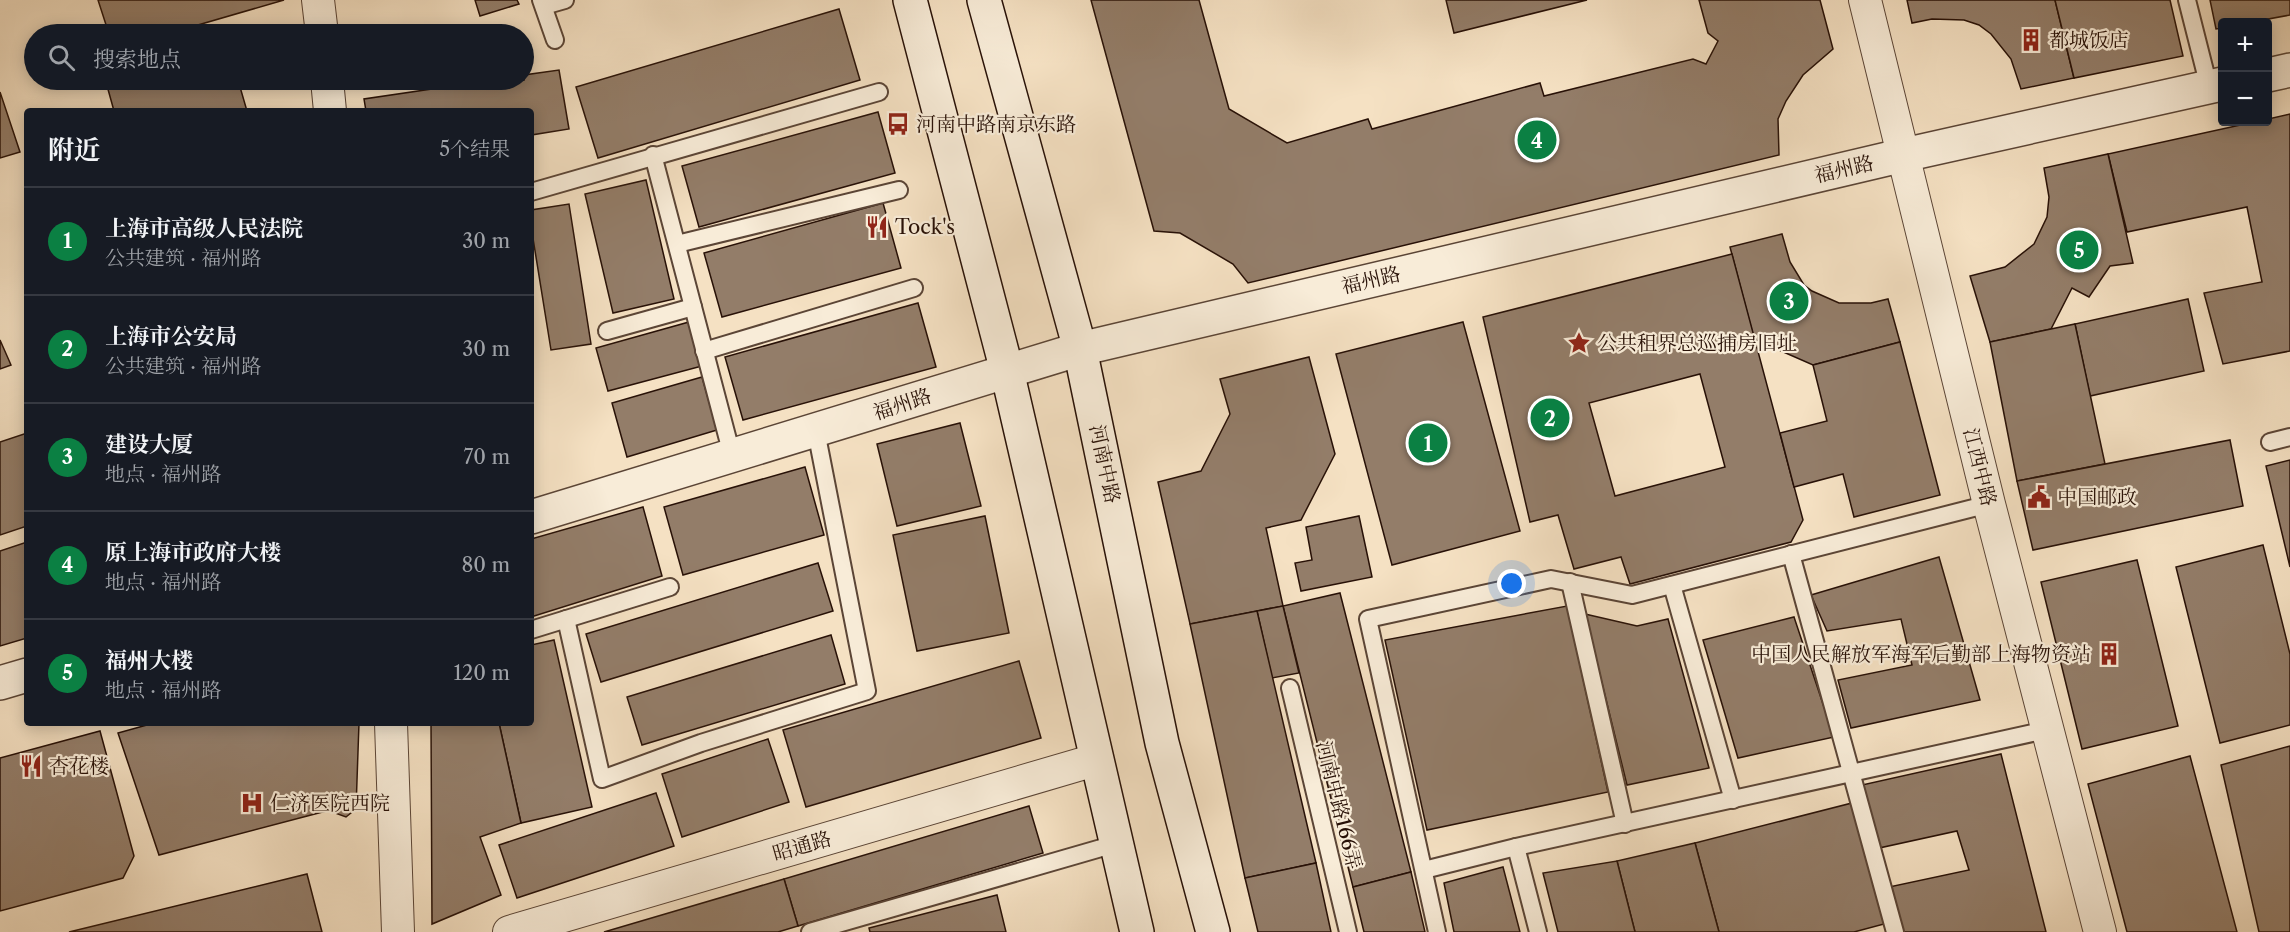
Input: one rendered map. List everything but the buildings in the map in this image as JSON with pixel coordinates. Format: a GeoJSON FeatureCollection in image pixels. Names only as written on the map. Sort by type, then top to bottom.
{"type":"FeatureCollection","features":[{"type":"Feature","properties":{"kind":"main road"},"geometry":{"type":"LineString","coordinates":[[910,0],[1007,371],[1095,760],[1137,932]]}},
{"type":"Feature","properties":{"kind":"main road","name":"河南中路"},"geometry":{"type":"LineString","coordinates":[[984,0],[1080,349],[1162,743],[1213,932]]}},
{"type":"Feature","properties":{"kind":"main road"},"geometry":{"type":"LineString","coordinates":[[2272,74],[2290,70]]}},
{"type":"Feature","properties":{"kind":"main road","name":"福州路"},"geometry":{"type":"LineString","coordinates":[[534,516],[1080,349],[1904,155],[2216,85]]}},
{"type":"Feature","properties":{"kind":"main road"},"geometry":{"type":"LineString","coordinates":[[0,683],[24,676]]}},
{"type":"Feature","properties":{"kind":"street"},"geometry":{"type":"LineString","coordinates":[[318,0],[321,24]]}},
{"type":"Feature","properties":{"kind":"street","name":"江西中路"},"geometry":{"type":"LineString","coordinates":[[1865,0],[1989,504],[2100,932]]}},
{"type":"Feature","properties":{"kind":"street"},"geometry":{"type":"LineString","coordinates":[[328,90],[330,108]]}},
{"type":"Feature","properties":{"kind":"street"},"geometry":{"type":"LineString","coordinates":[[391,726],[398,932]]}},
{"type":"Feature","properties":{"kind":"street","name":"昭通路"},"geometry":{"type":"LineString","coordinates":[[509,932],[1095,760]]}},
{"type":"Feature","properties":{"kind":"lane"},"geometry":{"type":"LineString","coordinates":[[555,40],[542,3],[565,0]]}},
{"type":"Feature","properties":{"kind":"lane"},"geometry":{"type":"LineString","coordinates":[[2187,0],[2216,85]]}},
{"type":"Feature","properties":{"kind":"lane"},"geometry":{"type":"LineString","coordinates":[[534,191],[653,155],[879,92]]}},
{"type":"Feature","properties":{"kind":"lane"},"geometry":{"type":"LineString","coordinates":[[653,155],[732,455]]}},
{"type":"Feature","properties":{"kind":"lane"},"geometry":{"type":"LineString","coordinates":[[677,244],[899,190]]}},
{"type":"Feature","properties":{"kind":"lane"},"geometry":{"type":"LineString","coordinates":[[704,351],[914,288]]}},
{"type":"Feature","properties":{"kind":"lane"},"geometry":{"type":"LineString","coordinates":[[607,331],[693,307]]}},
{"type":"Feature","properties":{"kind":"lane"},"geometry":{"type":"LineString","coordinates":[[566,619],[602,779],[701,743],[867,691],[816,431]]}},
{"type":"Feature","properties":{"kind":"lane"},"geometry":{"type":"LineString","coordinates":[[2270,442],[2290,436]]}},
{"type":"Feature","properties":{"kind":"lane"},"geometry":{"type":"LineString","coordinates":[[1437,932],[1368,620],[1551,579],[1632,595],[1989,504]]}},
{"type":"Feature","properties":{"kind":"lane"},"geometry":{"type":"LineString","coordinates":[[1791,554],[1895,932]]}},
{"type":"Feature","properties":{"kind":"lane"},"geometry":{"type":"LineString","coordinates":[[1570,582],[1625,824]]}},
{"type":"Feature","properties":{"kind":"lane"},"geometry":{"type":"LineString","coordinates":[[1672,585],[1733,800]]}},
{"type":"Feature","properties":{"kind":"lane"},"geometry":{"type":"LineString","coordinates":[[534,629],[670,587]]}},
{"type":"Feature","properties":{"kind":"lane","name":"河南中路166弄"},"geometry":{"type":"LineString","coordinates":[[1290,688],[1348,932]]}},
{"type":"Feature","properties":{"kind":"lane"},"geometry":{"type":"LineString","coordinates":[[1424,870],[1516,847],[2046,730]]}},
{"type":"Feature","properties":{"kind":"lane"},"geometry":{"type":"LineString","coordinates":[[810,932],[851,926],[1115,844]]}},
{"type":"Feature","properties":{"kind":"lane"},"geometry":{"type":"LineString","coordinates":[[1516,847],[1538,932]]}},
{"type":"Feature","properties":{"kind":"place","name":"都城饭店"},"geometry":{"type":"Point","coordinates":[2031,40]}},
{"type":"Feature","properties":{"kind":"place","name":"河南中路南京东路"},"geometry":{"type":"Point","coordinates":[898,124]}},
{"type":"Feature","properties":{"kind":"place","name":"原上海市政府大楼"},"geometry":{"type":"Point","coordinates":[1537,140]}},
{"type":"Feature","properties":{"kind":"place","name":"Tock's"},"geometry":{"type":"Point","coordinates":[877,227]}},
{"type":"Feature","properties":{"kind":"place","name":"福州大楼"},"geometry":{"type":"Point","coordinates":[2079,250]}},
{"type":"Feature","properties":{"kind":"place","name":"建设大厦"},"geometry":{"type":"Point","coordinates":[1789,301]}},
{"type":"Feature","properties":{"kind":"place","name":"公共租界总巡捕房旧址"},"geometry":{"type":"Point","coordinates":[1579,343]}},
{"type":"Feature","properties":{"kind":"place","name":"上海市公安局"},"geometry":{"type":"Point","coordinates":[1550,418]}},
{"type":"Feature","properties":{"kind":"place","name":"上海市高级人民法院"},"geometry":{"type":"Point","coordinates":[1428,443]}},
{"type":"Feature","properties":{"kind":"place","name":"中国邮政"},"geometry":{"type":"Point","coordinates":[2039,497]}},
{"type":"Feature","properties":{"kind":"place","name":"中国人民解放军海军后勤部上海物资站"},"geometry":{"type":"Point","coordinates":[2109,654]}},
{"type":"Feature","properties":{"kind":"place","name":"杏花楼"},"geometry":{"type":"Point","coordinates":[31,766]}},
{"type":"Feature","properties":{"kind":"place","name":"仁济医院西院"},"geometry":{"type":"Point","coordinates":[252,803]}}]}
